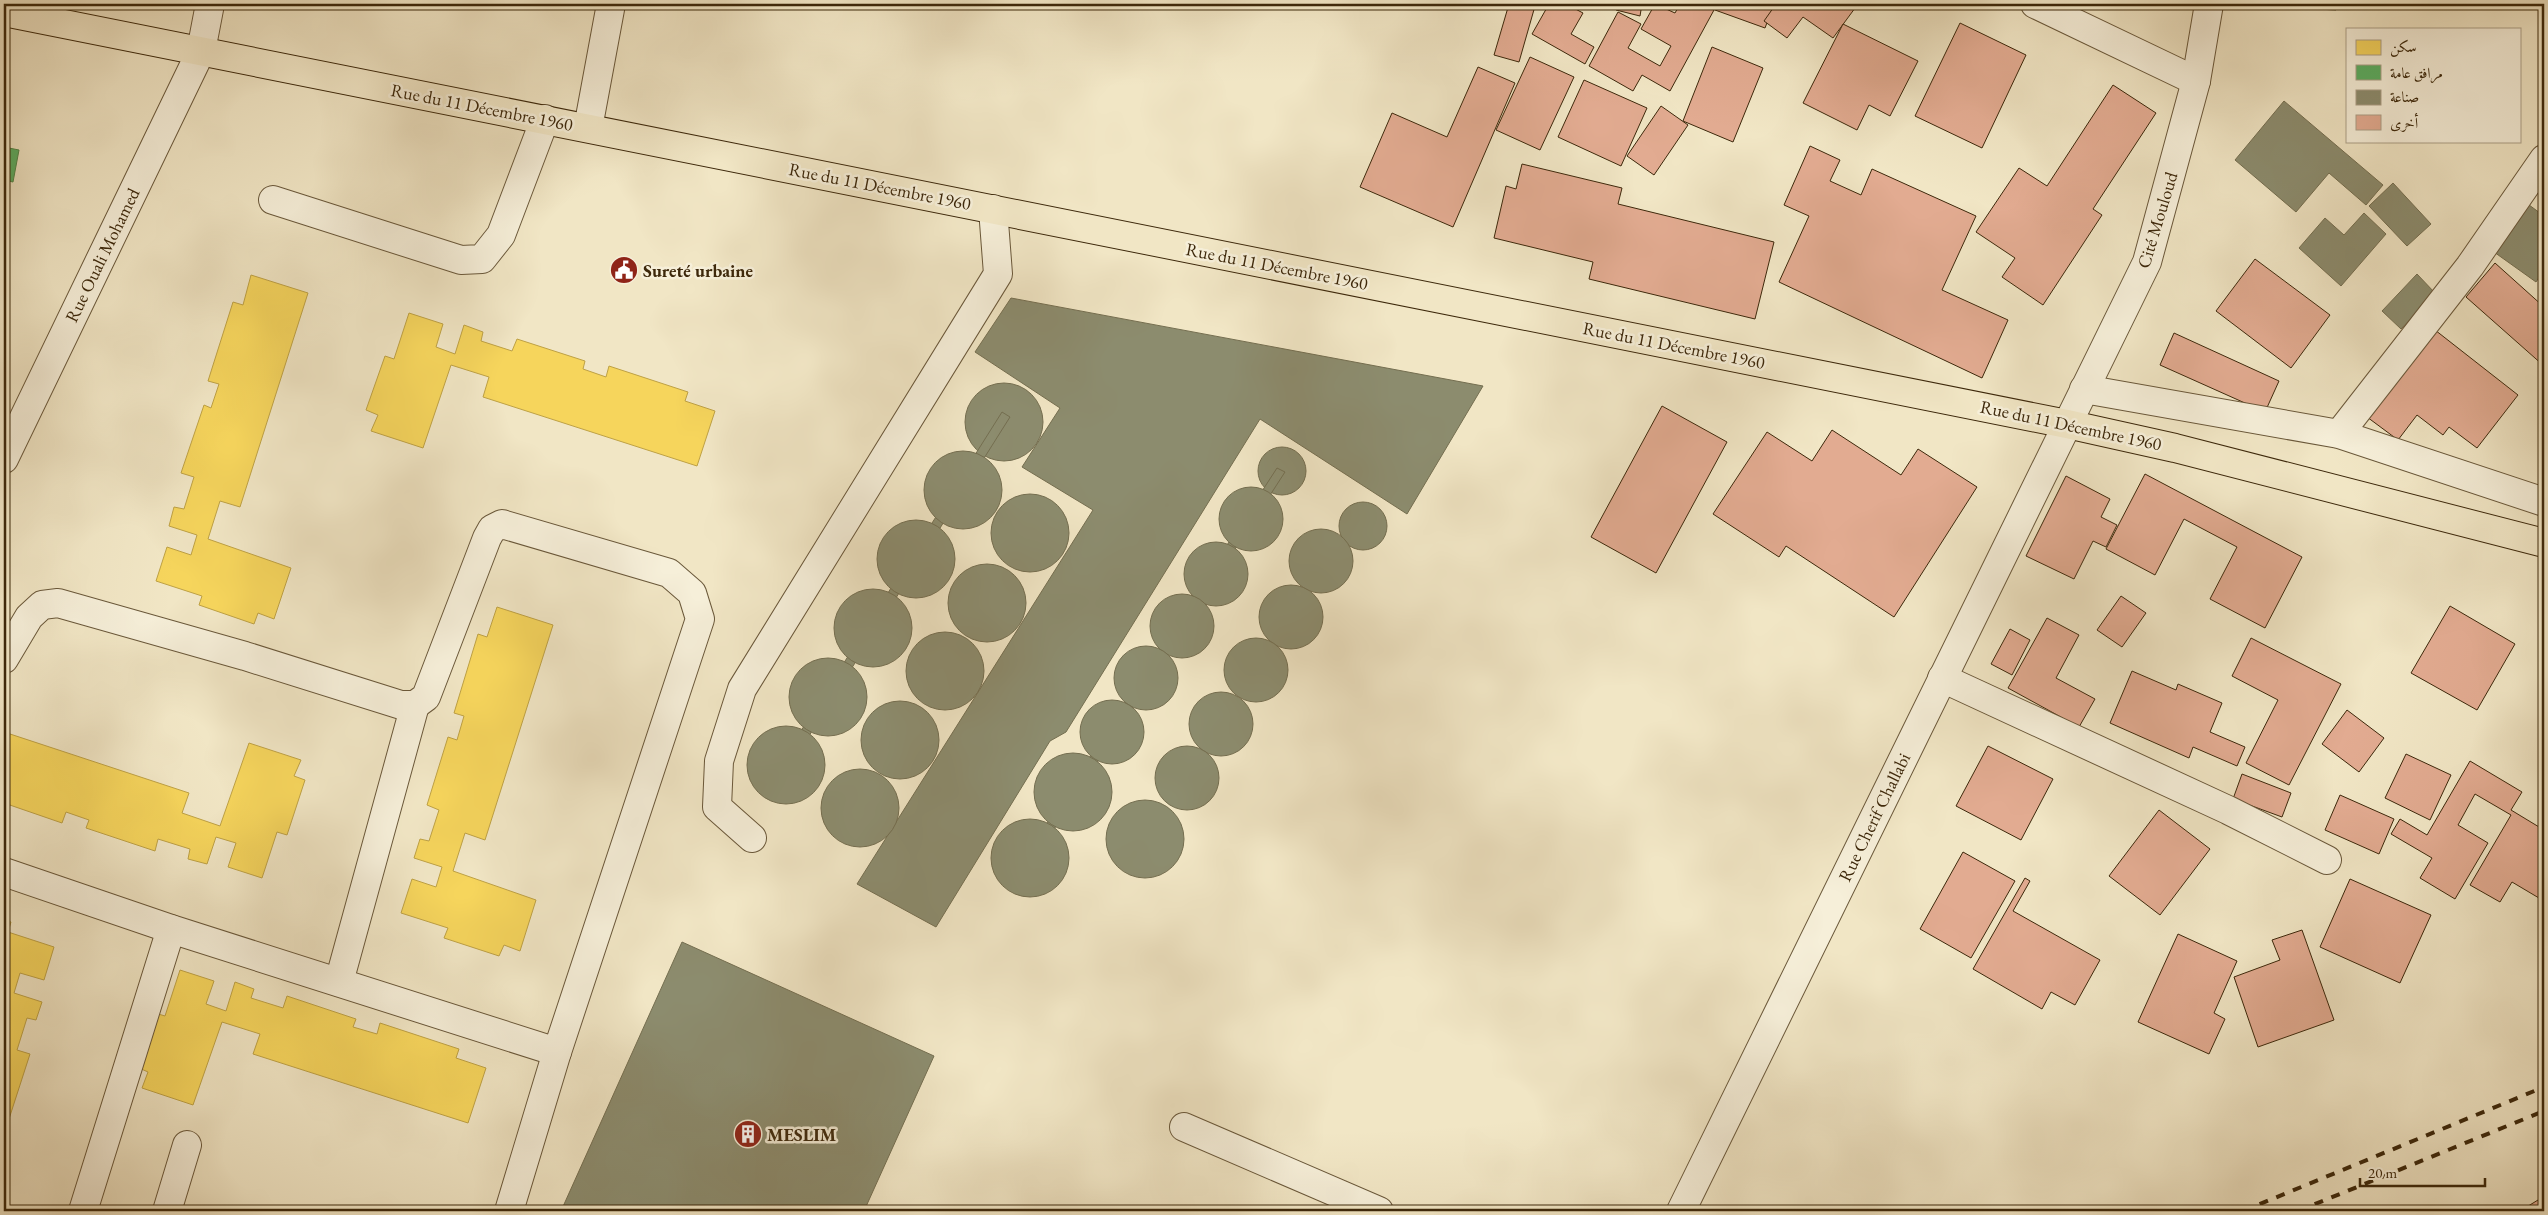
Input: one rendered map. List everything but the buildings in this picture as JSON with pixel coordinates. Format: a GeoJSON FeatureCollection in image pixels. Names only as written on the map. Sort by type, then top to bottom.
{"type":"FeatureCollection","features":[{"type":"Feature","properties":{"kind":"main road","name":"Rue du 11 Décembre 1960"},"geometry":{"type":"LineString","coordinates":[[4,12],[2067,424],[2175,448],[2544,543]]}},
{"type":"Feature","properties":{"kind":"street","name":"Rue Ouali Mohamed"},"geometry":{"type":"LineString","coordinates":[[4,459],[201,51],[210,4]]}},
{"type":"Feature","properties":{"kind":"street"},"geometry":{"type":"LineString","coordinates":[[588,128],[611,4]]}},
{"type":"Feature","properties":{"kind":"street"},"geometry":{"type":"LineString","coordinates":[[2035,4],[2196,81]]}},
{"type":"Feature","properties":{"kind":"street","name":"Cité Mouloud"},"geometry":{"type":"LineString","coordinates":[[2067,424],[2148,262],[2196,81],[2209,4]]}},
{"type":"Feature","properties":{"kind":"street"},"geometry":{"type":"LineString","coordinates":[[273,200],[461,260],[482,259],[501,235],[545,119]]}},
{"type":"Feature","properties":{"kind":"street"},"geometry":{"type":"LineString","coordinates":[[2339,434],[2470,266],[2544,159]]}},
{"type":"Feature","properties":{"kind":"street"},"geometry":{"type":"LineString","coordinates":[[752,838],[717,808],[719,761],[742,689],[998,274],[993,209]]}},
{"type":"Feature","properties":{"kind":"street"},"geometry":{"type":"LineString","coordinates":[[2084,388],[2339,434],[2544,502]]}},
{"type":"Feature","properties":{"kind":"street","name":"Rue Cherif Challabi"},"geometry":{"type":"LineString","coordinates":[[1681,1211],[2067,424]]}},
{"type":"Feature","properties":{"kind":"street"},"geometry":{"type":"LineString","coordinates":[[4,659],[29,617],[42,605],[58,603],[245,656],[401,705],[415,705],[426,697],[487,538],[492,529],[502,524],[669,573],[692,592],[700,619],[557,1052],[509,1211]]}},
{"type":"Feature","properties":{"kind":"street"},"geometry":{"type":"LineString","coordinates":[[1942,678],[2228,810],[2327,860]]}},
{"type":"Feature","properties":{"kind":"street"},"geometry":{"type":"LineString","coordinates":[[339,982],[415,705]]}},
{"type":"Feature","properties":{"kind":"street"},"geometry":{"type":"LineString","coordinates":[[4,872],[171,929],[557,1052]]}},
{"type":"Feature","properties":{"kind":"street"},"geometry":{"type":"LineString","coordinates":[[83,1211],[171,929]]}},
{"type":"Feature","properties":{"kind":"street"},"geometry":{"type":"LineString","coordinates":[[1184,1127],[1379,1211]]}},
{"type":"Feature","properties":{"kind":"street"},"geometry":{"type":"LineString","coordinates":[[167,1211],[186,1146]]}},
{"type":"Feature","properties":{"kind":"railway"},"geometry":{"type":"LineString","coordinates":[[2243,1211],[2544,1087]]}},
{"type":"Feature","properties":{"kind":"railway"},"geometry":{"type":"LineString","coordinates":[[2298,1211],[2544,1111]]}},
{"type":"Feature","properties":{"kind":"place","name":"Sureté urbaine"},"geometry":{"type":"Point","coordinates":[624,270]}},
{"type":"Feature","properties":{"kind":"place","name":"MESLIM"},"geometry":{"type":"Point","coordinates":[748,1134]}}]}
